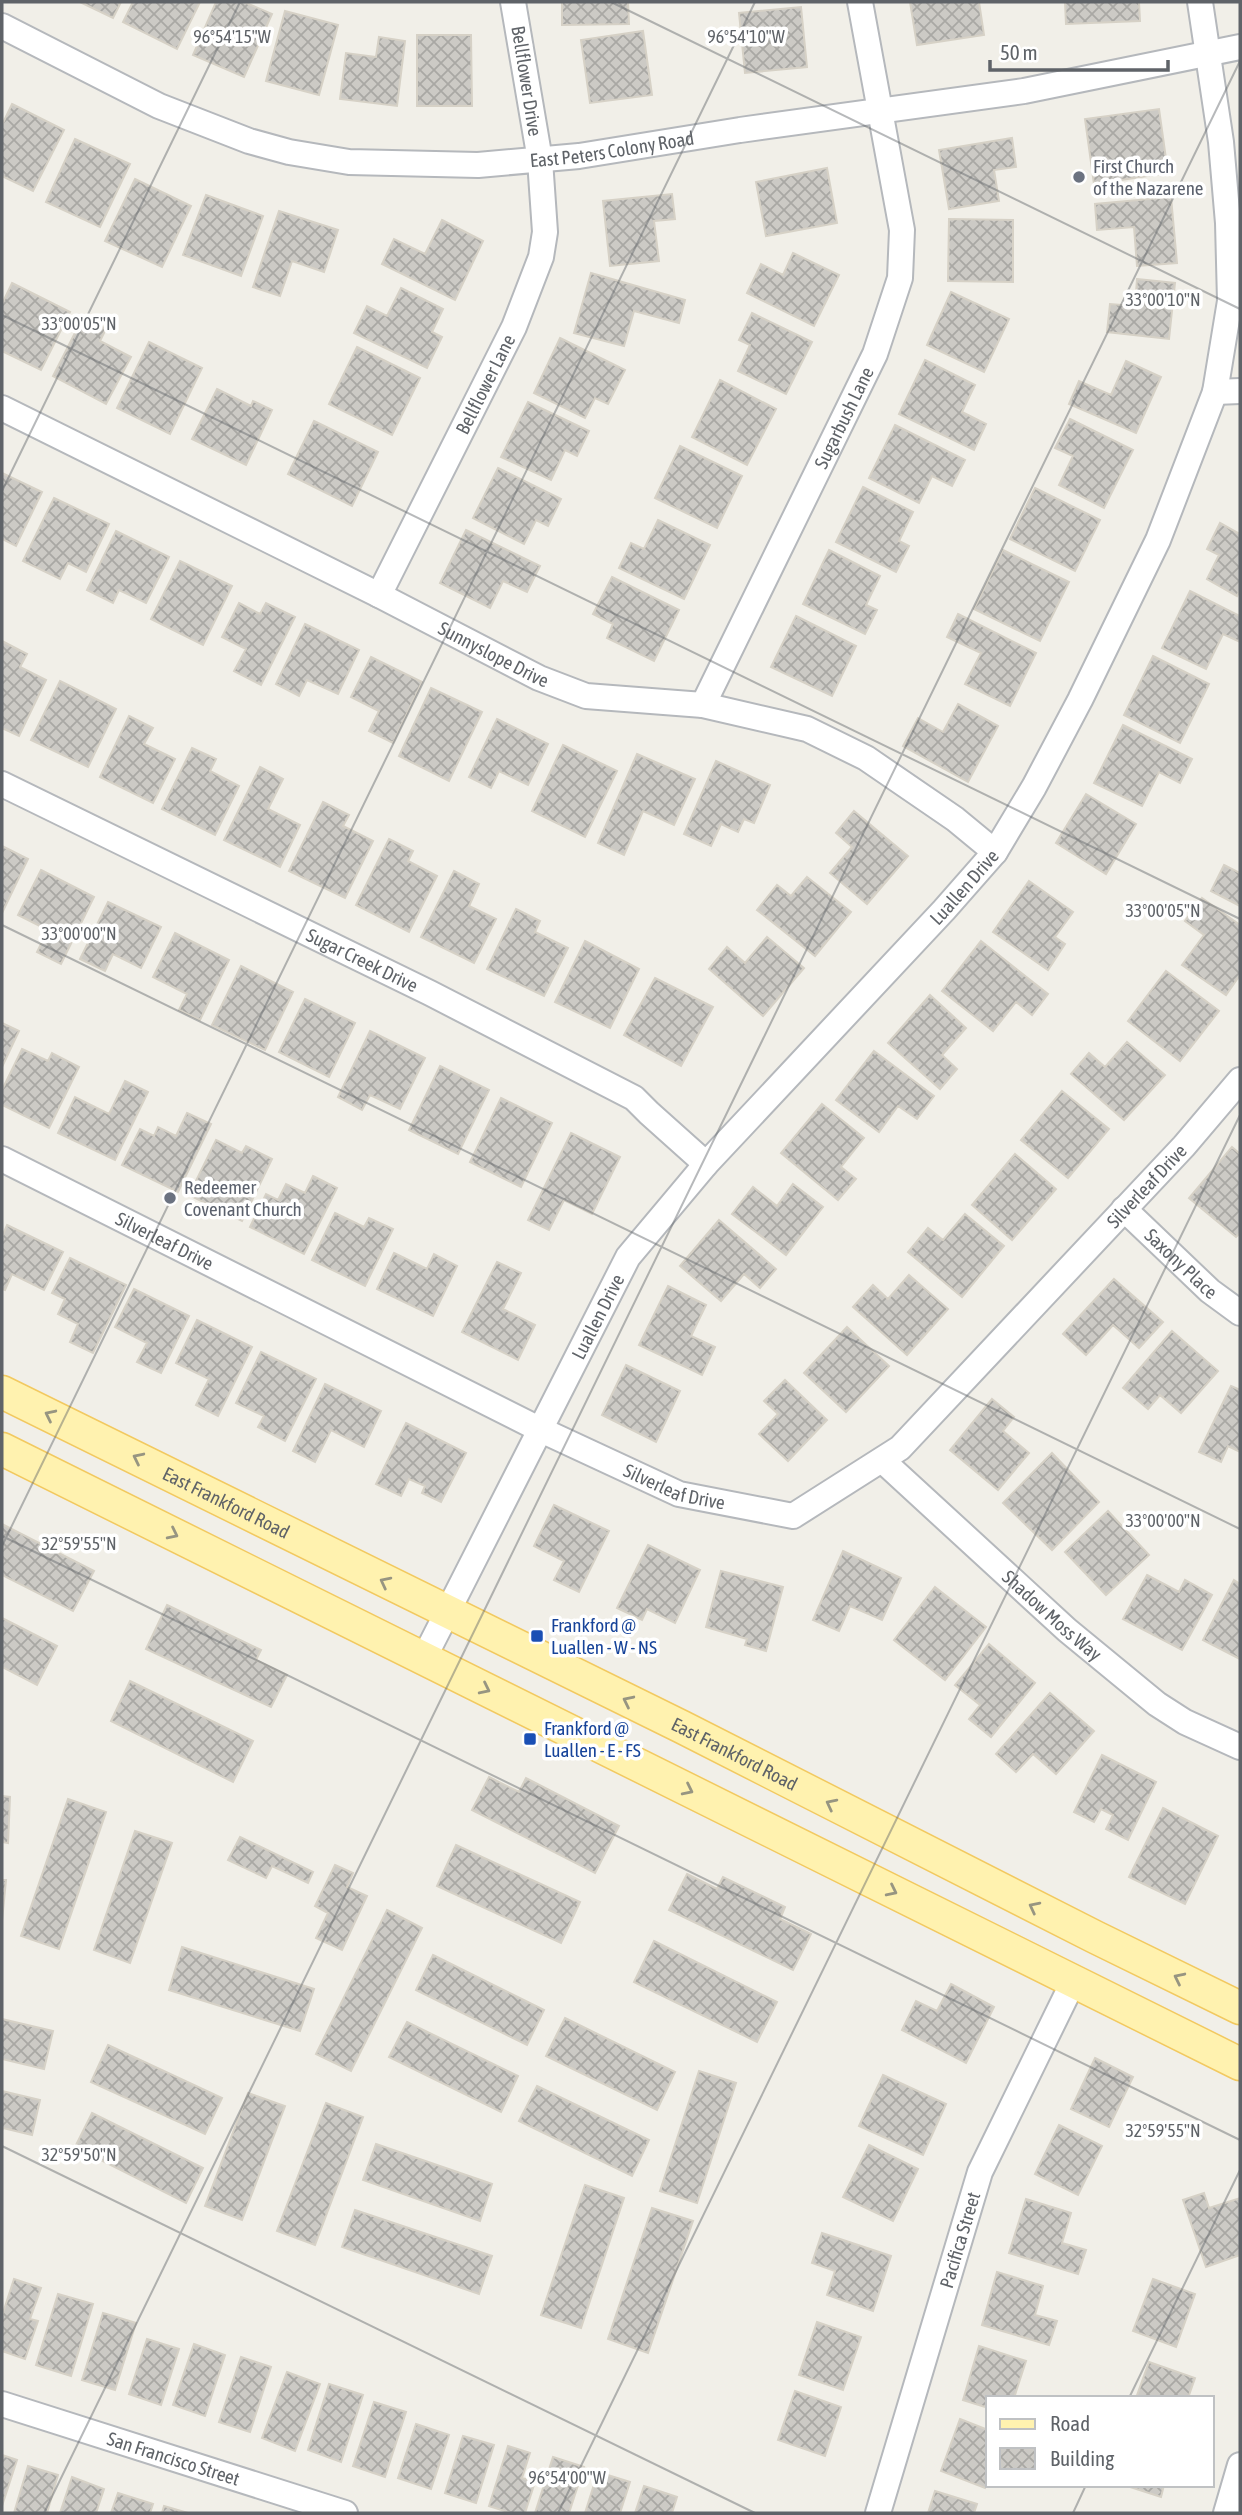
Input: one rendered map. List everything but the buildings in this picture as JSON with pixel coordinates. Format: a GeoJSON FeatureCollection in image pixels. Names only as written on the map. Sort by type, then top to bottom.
{"type":"FeatureCollection","features":[{"type":"Feature","properties":{"kind":"main road","name":"East Frankford Road"},"geometry":{"type":"LineString","coordinates":[[2,1392],[682,1727],[1240,2008]]}},
{"type":"Feature","properties":{"kind":"main road"},"geometry":{"type":"LineString","coordinates":[[2,1449],[1240,2064]]}},
{"type":"Feature","properties":{"kind":"street","name":"Bellflower Drive"},"geometry":{"type":"LineString","coordinates":[[513,2],[540,160]]}},
{"type":"Feature","properties":{"kind":"street","name":"Sugarbush Lane"},"geometry":{"type":"LineString","coordinates":[[704,705],[875,354],[901,278],[902,230],[860,2]]}},
{"type":"Feature","properties":{"kind":"street","name":"Luallen Drive"},"geometry":{"type":"LineString","coordinates":[[424,1658],[628,1257],[706,1164],[995,852],[1034,787],[1080,700],[1158,540],[1215,392],[1230,300],[1226,196],[1200,2]]}},
{"type":"Feature","properties":{"kind":"street","name":"East Peters Colony Road"},"geometry":{"type":"LineString","coordinates":[[2,26],[159,106],[249,141],[289,152],[349,162],[478,165],[579,156],[740,130],[1024,91],[1240,47]]}},
{"type":"Feature","properties":{"kind":"street","name":"Bellflower Lane"},"geometry":{"type":"LineString","coordinates":[[379,595],[514,327],[541,257],[545,232],[540,160]]}},
{"type":"Feature","properties":{"kind":"street"},"geometry":{"type":"LineString","coordinates":[[1215,392],[1240,391]]}},
{"type":"Feature","properties":{"kind":"street","name":"Sunnyslope Drive"},"geometry":{"type":"LineString","coordinates":[[2,408],[379,595],[539,678],[586,696],[704,705],[807,729],[866,758],[955,819],[995,852]]}},
{"type":"Feature","properties":{"kind":"street","name":"Sugar Creek Drive"},"geometry":{"type":"LineString","coordinates":[[2,784],[430,993],[634,1098],[706,1164]]}},
{"type":"Feature","properties":{"kind":"street","name":"Silverleaf Drive"},"geometry":{"type":"LineString","coordinates":[[2,1159],[539,1429],[680,1494],[793,1516],[883,1461],[910,1438],[1184,1146],[1240,1080]]}},
{"type":"Feature","properties":{"kind":"street","name":"Saxony Place"},"geometry":{"type":"LineString","coordinates":[[1124,1209],[1210,1291],[1240,1313]]}},
{"type":"Feature","properties":{"kind":"street","name":"Shadow Moss Way"},"geometry":{"type":"LineString","coordinates":[[883,1461],[1067,1629],[1157,1704],[1185,1723],[1240,1747]]}},
{"type":"Feature","properties":{"kind":"street","name":"Pacifica Street"},"geometry":{"type":"LineString","coordinates":[[877,2513],[981,2172],[1074,1980]]}},
{"type":"Feature","properties":{"kind":"street","name":"San Francisco Street"},"geometry":{"type":"LineString","coordinates":[[2,2404],[345,2513]]}},
{"type":"Feature","properties":{"kind":"street"},"geometry":{"type":"LineString","coordinates":[[1226,2513],[1240,2465]]}},
{"type":"Feature","properties":{"kind":"place","name":"First Church of the Nazarene"},"geometry":{"type":"Point","coordinates":[1079,177]}},
{"type":"Feature","properties":{"kind":"place","name":"Redeemer Covenant Church"},"geometry":{"type":"Point","coordinates":[170,1198]}},
{"type":"Feature","properties":{"kind":"place","name":"Frankford @ Luallen - W - NS"},"geometry":{"type":"Point","coordinates":[537,1636]}},
{"type":"Feature","properties":{"kind":"place","name":"Frankford @ Luallen - E - FS"},"geometry":{"type":"Point","coordinates":[530,1739]}}]}
